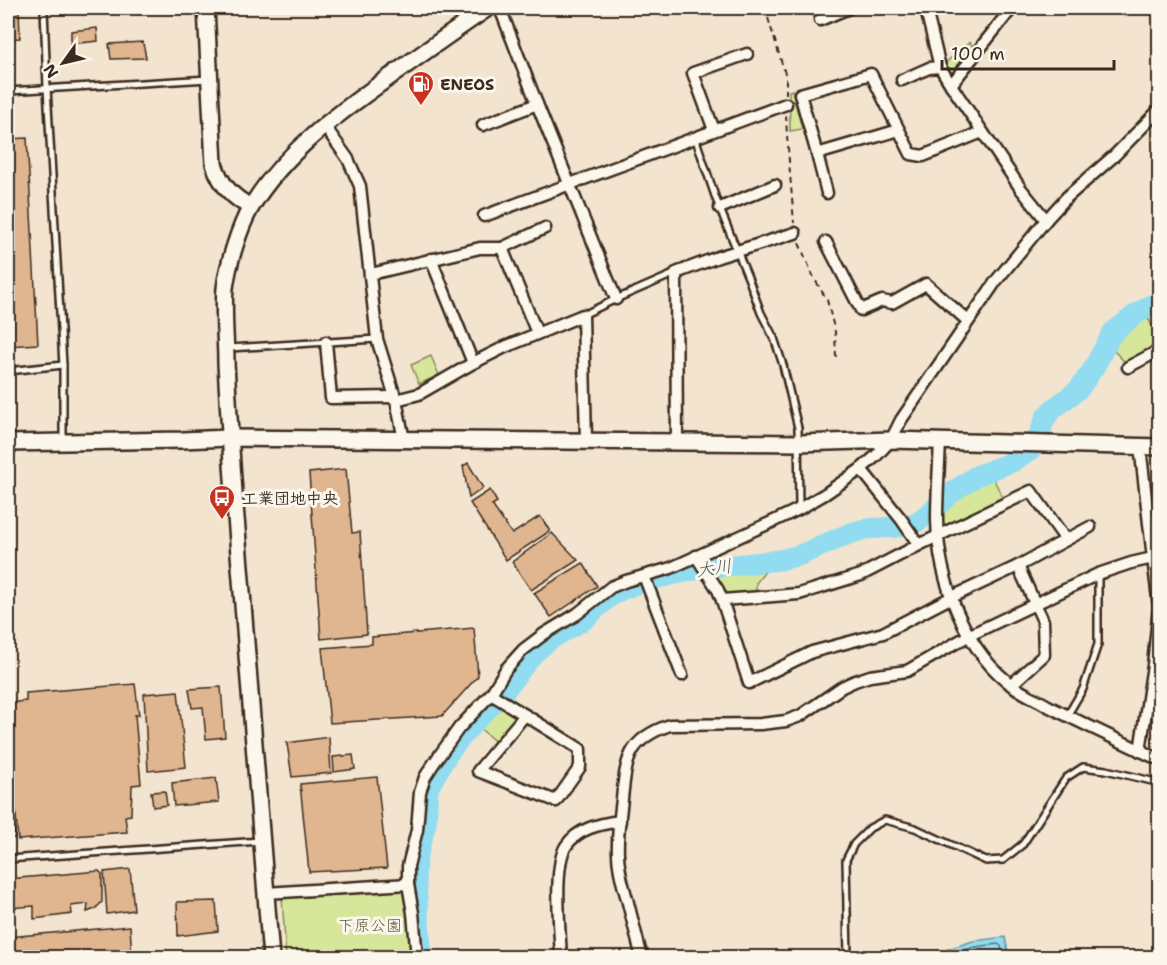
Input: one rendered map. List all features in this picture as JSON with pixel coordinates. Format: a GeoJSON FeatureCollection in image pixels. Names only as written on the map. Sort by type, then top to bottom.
{"type":"FeatureCollection","features":[{"type":"Feature","properties":{"kind":"street"},"geometry":{"type":"LineString","coordinates":[[206,8],[214,164],[218,175],[231,194],[251,207]]}},
{"type":"Feature","properties":{"kind":"street"},"geometry":{"type":"LineString","coordinates":[[271,957],[229,438],[225,287],[244,220],[268,182],[286,160],[324,125],[488,8]]}},
{"type":"Feature","properties":{"kind":"street"},"geometry":{"type":"LineString","coordinates":[[499,8],[616,299]]}},
{"type":"Feature","properties":{"kind":"street"},"geometry":{"type":"LineString","coordinates":[[820,20],[849,8]]}},
{"type":"Feature","properties":{"kind":"street"},"geometry":{"type":"LineString","coordinates":[[937,8],[927,14],[940,67],[1021,189],[1046,220]]}},
{"type":"Feature","properties":{"kind":"street"},"geometry":{"type":"LineString","coordinates":[[951,85],[1012,8]]}},
{"type":"Feature","properties":{"kind":"street"},"geometry":{"type":"LineString","coordinates":[[714,130],[693,73],[747,54]]}},
{"type":"Feature","properties":{"kind":"street"},"geometry":{"type":"LineString","coordinates":[[902,80],[940,67]]}},
{"type":"Feature","properties":{"kind":"street"},"geometry":{"type":"LineString","coordinates":[[827,193],[800,94],[871,74],[912,154],[923,156],[982,132]]}},
{"type":"Feature","properties":{"kind":"street"},"geometry":{"type":"LineString","coordinates":[[483,125],[537,104]]}},
{"type":"Feature","properties":{"kind":"street"},"geometry":{"type":"LineString","coordinates":[[484,216],[786,104]]}},
{"type":"Feature","properties":{"kind":"street"},"geometry":{"type":"LineString","coordinates":[[417,957],[408,866],[417,830],[420,792],[425,777],[434,763],[459,728],[491,694],[506,669],[523,650],[577,614],[611,587],[698,559],[799,509],[861,469],[891,440],[901,420],[996,281],[1046,220],[1067,197],[1115,155],[1160,110]]}},
{"type":"Feature","properties":{"kind":"street"},"geometry":{"type":"LineString","coordinates":[[324,125],[348,159],[360,186],[377,339],[396,399],[404,440]]}},
{"type":"Feature","properties":{"kind":"street"},"geometry":{"type":"LineString","coordinates":[[818,154],[899,130]]}},
{"type":"Feature","properties":{"kind":"street"},"geometry":{"type":"LineString","coordinates":[[720,208],[776,185]]}},
{"type":"Feature","properties":{"kind":"street"},"geometry":{"type":"LineString","coordinates":[[371,274],[480,248],[502,248],[545,228]]}},
{"type":"Feature","properties":{"kind":"street"},"geometry":{"type":"LineString","coordinates":[[677,442],[676,273],[718,256],[795,233]]}},
{"type":"Feature","properties":{"kind":"street"},"geometry":{"type":"LineString","coordinates":[[826,242],[861,310],[882,301],[892,303],[926,284],[968,321]]}},
{"type":"Feature","properties":{"kind":"street"},"geometry":{"type":"LineString","coordinates":[[502,248],[537,333]]}},
{"type":"Feature","properties":{"kind":"street"},"geometry":{"type":"LineString","coordinates":[[431,259],[473,363]]}},
{"type":"Feature","properties":{"kind":"street"},"geometry":{"type":"LineString","coordinates":[[326,342],[331,398],[396,399],[419,394],[505,347],[584,315],[586,441]]}},
{"type":"Feature","properties":{"kind":"street"},"geometry":{"type":"LineString","coordinates":[[1128,367],[1160,350]]}},
{"type":"Feature","properties":{"kind":"street"},"geometry":{"type":"LineString","coordinates":[[8,443],[229,438],[798,443],[891,440],[1160,447]]}},
{"type":"Feature","properties":{"kind":"street"},"geometry":{"type":"LineString","coordinates":[[940,441],[937,519],[945,575],[968,636],[976,648],[997,673],[1011,685],[1067,716],[1160,760]]}},
{"type":"Feature","properties":{"kind":"street"},"geometry":{"type":"LineString","coordinates":[[1140,446],[1156,557],[1160,607],[1140,751]]}},
{"type":"Feature","properties":{"kind":"street"},"geometry":{"type":"LineString","coordinates":[[861,469],[916,541]]}},
{"type":"Feature","properties":{"kind":"street"},"geometry":{"type":"LineString","coordinates":[[722,600],[799,594],[861,575],[916,541],[939,536],[1031,491],[1066,540]]}},
{"type":"Feature","properties":{"kind":"street"},"geometry":{"type":"LineString","coordinates":[[698,559],[718,590],[748,683],[812,652],[883,633],[1090,528]]}},
{"type":"Feature","properties":{"kind":"street"},"geometry":{"type":"LineString","coordinates":[[642,957],[620,874],[618,855],[625,773],[630,755],[642,739],[670,725],[761,724],[786,721],[800,716],[842,687],[855,681],[907,670],[968,636],[1098,574],[1156,557]]}},
{"type":"Feature","properties":{"kind":"street"},"geometry":{"type":"LineString","coordinates":[[1011,685],[1044,655],[1043,621],[1018,566]]}},
{"type":"Feature","properties":{"kind":"street"},"geometry":{"type":"LineString","coordinates":[[644,576],[682,675]]}},
{"type":"Feature","properties":{"kind":"street"},"geometry":{"type":"LineString","coordinates":[[491,694],[506,703],[580,749],[580,767],[556,801],[478,771],[525,715]]}},
{"type":"Feature","properties":{"kind":"street"},"geometry":{"type":"LineString","coordinates":[[561,957],[558,903],[560,867],[565,848],[573,838],[586,830],[600,824],[620,821]]}},
{"type":"Feature","properties":{"kind":"street"},"geometry":{"type":"LineString","coordinates":[[266,893],[408,884]]}},
{"type":"Feature","properties":{"kind":"lane"},"geometry":{"type":"LineString","coordinates":[[44,8],[63,366],[63,442]]}},
{"type":"Feature","properties":{"kind":"lane"},"geometry":{"type":"LineString","coordinates":[[8,91],[209,79]]}},
{"type":"Feature","properties":{"kind":"lane"},"geometry":{"type":"LineString","coordinates":[[695,137],[720,208],[783,364],[798,428],[799,509]]}},
{"type":"Feature","properties":{"kind":"lane"},"geometry":{"type":"LineString","coordinates":[[584,315],[676,273]]}},
{"type":"Feature","properties":{"kind":"lane"},"geometry":{"type":"LineString","coordinates":[[226,348],[377,339]]}},
{"type":"Feature","properties":{"kind":"lane"},"geometry":{"type":"LineString","coordinates":[[8,370],[63,366]]}},
{"type":"Feature","properties":{"kind":"lane"},"geometry":{"type":"LineString","coordinates":[[1067,716],[1083,689],[1098,644],[1098,574]]}},
{"type":"Feature","properties":{"kind":"lane"},"geometry":{"type":"LineString","coordinates":[[848,957],[846,860],[854,844],[870,828],[885,820],[915,828],[987,861],[1003,860],[1023,844],[1066,778],[1083,767],[1160,783]]}},
{"type":"Feature","properties":{"kind":"lane"},"geometry":{"type":"LineString","coordinates":[[8,859],[261,840]]}},
{"type":"Feature","properties":{"kind":"path"},"geometry":{"type":"LineString","coordinates":[[765,8],[786,77],[786,136],[795,233],[814,278],[827,300],[835,332],[836,357]]}},
{"type":"Feature","properties":{"kind":"green space"},"geometry":{"type":"Polygon","coordinates":[[[970,42],[974,48],[950,77],[944,64],[970,42]]]}},
{"type":"Feature","properties":{"kind":"green space"},"geometry":{"type":"Polygon","coordinates":[[[792,90],[802,129],[790,131],[789,91],[792,90]]]}},
{"type":"Feature","properties":{"kind":"green space"},"geometry":{"type":"Polygon","coordinates":[[[1146,315],[1159,337],[1159,346],[1126,363],[1109,346],[1116,337],[1146,315]]]}},
{"type":"Feature","properties":{"kind":"green space"},"geometry":{"type":"Polygon","coordinates":[[[431,356],[439,375],[419,384],[411,365],[431,356]]]}},
{"type":"Feature","properties":{"kind":"green space"},"geometry":{"type":"Polygon","coordinates":[[[990,472],[1005,502],[952,527],[943,523],[942,505],[976,478],[990,472]]]}},
{"type":"Feature","properties":{"kind":"green space"},"geometry":{"type":"Polygon","coordinates":[[[771,564],[756,583],[756,596],[723,598],[708,570],[771,564]]]}},
{"type":"Feature","properties":{"kind":"green space"},"geometry":{"type":"Polygon","coordinates":[[[499,700],[516,711],[518,721],[498,744],[477,726],[499,700]]]}},
{"type":"Feature","properties":{"kind":"green space","name":"下原公園"},"geometry":{"type":"Polygon","coordinates":[[[404,890],[412,957],[286,957],[282,897],[404,890]]]}},
{"type":"Feature","properties":{"kind":"water"},"geometry":{"type":"Polygon","coordinates":[[[1005,937],[1009,957],[950,957],[948,949],[973,941],[1005,937]]]}},
{"type":"Feature","properties":{"kind":"building"},"geometry":{"type":"Polygon","coordinates":[[[8,8],[19,8],[20,38],[8,39],[8,8]]]}},
{"type":"Feature","properties":{"kind":"building"},"geometry":{"type":"Polygon","coordinates":[[[97,28],[98,41],[71,44],[71,31],[97,28]]]}},
{"type":"Feature","properties":{"kind":"building"},"geometry":{"type":"Polygon","coordinates":[[[143,42],[146,58],[111,59],[109,44],[143,42]]]}},
{"type":"Feature","properties":{"kind":"building"},"geometry":{"type":"Polygon","coordinates":[[[27,138],[38,344],[8,346],[8,139],[27,138]]]}},
{"type":"Feature","properties":{"kind":"building"},"geometry":{"type":"Polygon","coordinates":[[[468,463],[483,488],[469,498],[463,466],[468,463]]]}},
{"type":"Feature","properties":{"kind":"building"},"geometry":{"type":"Polygon","coordinates":[[[346,469],[352,533],[360,532],[367,634],[321,639],[309,473],[346,469]]]}},
{"type":"Feature","properties":{"kind":"building"},"geometry":{"type":"Polygon","coordinates":[[[490,490],[497,502],[492,505],[512,534],[540,516],[550,531],[506,560],[470,503],[490,490]]]}},
{"type":"Feature","properties":{"kind":"building"},"geometry":{"type":"Polygon","coordinates":[[[552,533],[578,560],[531,590],[512,562],[552,533]]]}},
{"type":"Feature","properties":{"kind":"building"},"geometry":{"type":"Polygon","coordinates":[[[583,563],[597,586],[551,617],[534,593],[583,563]]]}},
{"type":"Feature","properties":{"kind":"building"},"geometry":{"type":"Polygon","coordinates":[[[474,628],[478,676],[442,716],[330,723],[322,648],[372,644],[372,637],[474,628]]]}},
{"type":"Feature","properties":{"kind":"building"},"geometry":{"type":"Polygon","coordinates":[[[135,684],[139,715],[135,715],[141,784],[132,785],[131,815],[125,816],[127,832],[18,840],[8,703],[26,701],[26,693],[135,684]]]}},
{"type":"Feature","properties":{"kind":"building"},"geometry":{"type":"Polygon","coordinates":[[[221,687],[225,737],[206,739],[203,707],[192,708],[189,689],[221,687]]]}},
{"type":"Feature","properties":{"kind":"building"},"geometry":{"type":"Polygon","coordinates":[[[178,691],[186,767],[148,771],[144,694],[178,691]]]}},
{"type":"Feature","properties":{"kind":"building"},"geometry":{"type":"Polygon","coordinates":[[[329,737],[331,773],[292,777],[287,743],[329,737]]]}},
{"type":"Feature","properties":{"kind":"building"},"geometry":{"type":"Polygon","coordinates":[[[353,755],[355,769],[334,772],[333,757],[353,755]]]}},
{"type":"Feature","properties":{"kind":"building"},"geometry":{"type":"Polygon","coordinates":[[[377,777],[387,868],[309,872],[300,784],[377,777]]]}},
{"type":"Feature","properties":{"kind":"building"},"geometry":{"type":"Polygon","coordinates":[[[216,778],[219,802],[174,806],[172,783],[216,778]]]}},
{"type":"Feature","properties":{"kind":"building"},"geometry":{"type":"Polygon","coordinates":[[[165,791],[167,805],[153,807],[151,792],[165,791]]]}},
{"type":"Feature","properties":{"kind":"building"},"geometry":{"type":"Polygon","coordinates":[[[13,812],[15,838],[8,839],[8,813],[13,812]]]}},
{"type":"Feature","properties":{"kind":"building"},"geometry":{"type":"Polygon","coordinates":[[[130,869],[134,910],[107,914],[104,872],[130,869]]]}},
{"type":"Feature","properties":{"kind":"building"},"geometry":{"type":"Polygon","coordinates":[[[99,871],[102,874],[102,902],[95,909],[87,912],[88,904],[71,906],[72,914],[34,919],[34,906],[8,908],[8,879],[99,871]]]}},
{"type":"Feature","properties":{"kind":"building"},"geometry":{"type":"Polygon","coordinates":[[[216,901],[218,931],[178,936],[177,902],[216,901]]]}},
{"type":"Feature","properties":{"kind":"building"},"geometry":{"type":"Polygon","coordinates":[[[130,926],[132,958],[8,958],[8,937],[130,926]]]}},
{"type":"Feature","properties":{"kind":"waterway","name":"大川"},"geometry":{"type":"LineString","coordinates":[[422,958],[415,872],[426,823],[428,788],[447,755],[468,729],[502,694],[533,654],[551,639],[584,620],[608,598],[640,582],[698,569],[780,560],[800,555],[851,533],[866,529],[914,524],[976,476],[1012,462],[1031,449],[1046,417],[1079,389],[1113,332],[1149,306],[1160,303]]}},
{"type":"Feature","properties":{"kind":"place","name":"ENEOS"},"geometry":{"type":"Point","coordinates":[421,107]}},
{"type":"Feature","properties":{"kind":"place","name":"工業団地中央"},"geometry":{"type":"Point","coordinates":[222,521]}}]}
